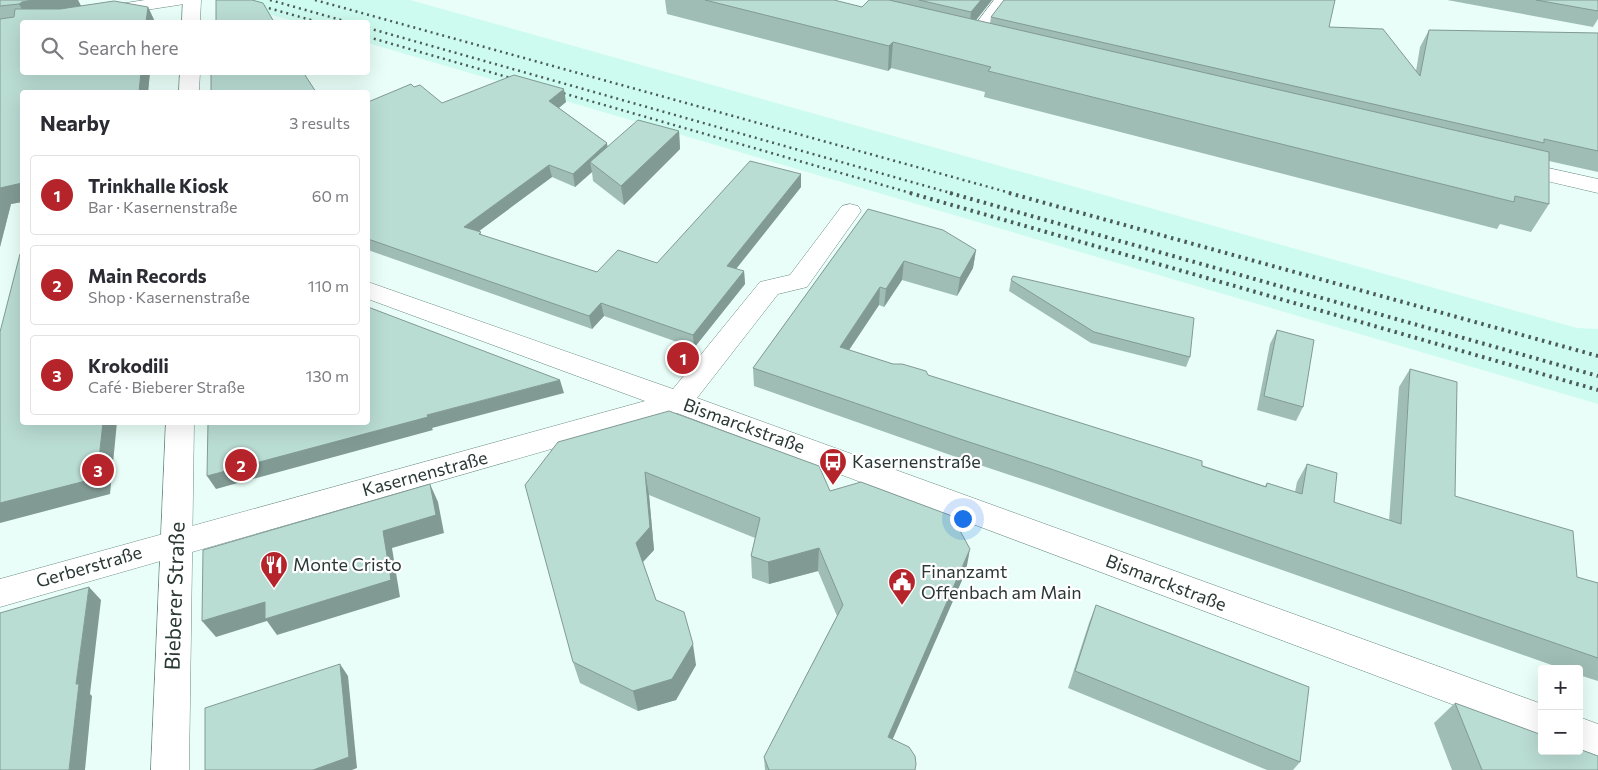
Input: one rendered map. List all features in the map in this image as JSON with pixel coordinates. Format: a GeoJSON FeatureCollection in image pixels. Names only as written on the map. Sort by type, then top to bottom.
{"type":"FeatureCollection","features":[{"type":"Feature","properties":{"kind":"street"},"geometry":{"type":"LineString","coordinates":[[191,20],[192,0]]}},
{"type":"Feature","properties":{"kind":"street"},"geometry":{"type":"LineString","coordinates":[[993,43],[965,36],[1003,0]]}},
{"type":"Feature","properties":{"kind":"street"},"geometry":{"type":"LineString","coordinates":[[49,20],[166,1]]}},
{"type":"Feature","properties":{"kind":"street"},"geometry":{"type":"LineString","coordinates":[[190,75],[190,90]]}},
{"type":"Feature","properties":{"kind":"street"},"geometry":{"type":"LineString","coordinates":[[1492,161],[1598,186]]}},
{"type":"Feature","properties":{"kind":"street"},"geometry":{"type":"LineString","coordinates":[[678,402],[769,288],[798,281],[850,210]]}},
{"type":"Feature","properties":{"kind":"street","name":"Bismarckstraße"},"geometry":{"type":"LineString","coordinates":[[370,291],[678,402],[1538,720]]}},
{"type":"Feature","properties":{"kind":"street","name":"Kasernenstraße"},"geometry":{"type":"LineString","coordinates":[[177,542],[678,402]]}},
{"type":"Feature","properties":{"kind":"street","name":"Bieberer Straße"},"geometry":{"type":"LineString","coordinates":[[170,770],[180,425]]}},
{"type":"Feature","properties":{"kind":"street","name":"Gerberstraße"},"geometry":{"type":"LineString","coordinates":[[0,593],[177,542]]}},
{"type":"Feature","properties":{"kind":"street"},"geometry":{"type":"LineString","coordinates":[[1583,736],[1598,742]]}},
{"type":"Feature","properties":{"kind":"shaded area"},"geometry":{"type":"Polygon","coordinates":[[[218,0],[410,0],[1577,328],[1598,329],[1598,404],[370,44],[370,20],[290,20],[218,0]]]}},
{"type":"Feature","properties":{"kind":"building"},"geometry":{"type":"Polygon","coordinates":[[[0,0],[32,0],[19,4],[0,6],[0,0]]]}},
{"type":"Feature","properties":{"kind":"building"},"geometry":{"type":"Polygon","coordinates":[[[216,0],[252,0],[263,3],[273,20],[216,20],[216,0]]]}},
{"type":"Feature","properties":{"kind":"building"},"geometry":{"type":"Polygon","coordinates":[[[705,0],[834,0],[862,7],[869,0],[889,0],[1549,152],[1549,204],[1515,196],[1514,202],[988,71],[991,67],[893,42],[889,46],[705,0]]]}},
{"type":"Feature","properties":{"kind":"building"},"geometry":{"type":"Polygon","coordinates":[[[919,0],[981,0],[971,12],[919,0]]]}},
{"type":"Feature","properties":{"kind":"building"},"geometry":{"type":"Polygon","coordinates":[[[1004,0],[1335,0],[1329,27],[1383,29],[1420,76],[1429,30],[1598,33],[1598,151],[1544,139],[1544,143],[991,17],[1004,0]]]}},
{"type":"Feature","properties":{"kind":"building"},"geometry":{"type":"Polygon","coordinates":[[[1536,0],[1598,0],[1598,11],[1536,0]]]}},
{"type":"Feature","properties":{"kind":"building"},"geometry":{"type":"Polygon","coordinates":[[[114,1],[148,7],[146,20],[20,20],[20,75],[141,75],[139,90],[20,90],[20,183],[0,188],[0,19],[14,17],[15,9],[60,9],[114,1]]]}},
{"type":"Feature","properties":{"kind":"building"},"geometry":{"type":"Polygon","coordinates":[[[211,75],[305,75],[315,90],[211,90],[211,75]]]}},
{"type":"Feature","properties":{"kind":"building"},"geometry":{"type":"Polygon","coordinates":[[[514,75],[564,89],[549,101],[607,143],[573,174],[549,165],[464,227],[481,232],[479,234],[597,272],[618,250],[657,263],[750,161],[801,174],[727,266],[744,271],[693,335],[601,303],[589,316],[370,240],[370,101],[411,84],[414,87],[420,85],[442,103],[514,75]]]}},
{"type":"Feature","properties":{"kind":"building"},"geometry":{"type":"Polygon","coordinates":[[[638,120],[679,131],[621,186],[590,162],[638,120]]]}},
{"type":"Feature","properties":{"kind":"building"},"geometry":{"type":"Polygon","coordinates":[[[868,209],[943,230],[976,250],[960,278],[904,261],[886,289],[880,287],[840,347],[893,364],[902,364],[926,371],[928,375],[1202,461],[1202,466],[1266,487],[1267,483],[1302,494],[1307,464],[1337,473],[1334,502],[1401,524],[1410,369],[1457,382],[1455,496],[1573,531],[1577,577],[1598,583],[1598,658],[753,368],[868,209]]]}},
{"type":"Feature","properties":{"kind":"building"},"geometry":{"type":"Polygon","coordinates":[[[20,254],[20,425],[103,425],[97,478],[0,503],[0,332],[20,254]]]}},
{"type":"Feature","properties":{"kind":"building"},"geometry":{"type":"Polygon","coordinates":[[[1013,276],[1194,318],[1190,357],[1094,332],[1011,280],[1013,276]]]}},
{"type":"Feature","properties":{"kind":"building"},"geometry":{"type":"Polygon","coordinates":[[[370,308],[560,380],[427,415],[428,417],[207,476],[208,425],[370,425],[370,308]]]}},
{"type":"Feature","properties":{"kind":"building"},"geometry":{"type":"Polygon","coordinates":[[[1277,330],[1314,340],[1303,407],[1264,396],[1277,330]]]}},
{"type":"Feature","properties":{"kind":"building","name":"Finanzamt Offenbach am Main"},"geometry":{"type":"Polygon","coordinates":[[[669,411],[819,466],[830,491],[861,482],[952,516],[970,549],[888,737],[909,747],[915,756],[915,770],[769,770],[764,757],[843,605],[819,548],[768,562],[751,556],[760,518],[645,472],[650,527],[636,543],[656,600],[684,612],[693,644],[672,679],[633,691],[573,662],[525,485],[558,442],[669,411]]]}},
{"type":"Feature","properties":{"kind":"building"},"geometry":{"type":"Polygon","coordinates":[[[430,484],[436,515],[383,531],[391,580],[265,619],[265,602],[202,621],[203,550],[430,484]]]}},
{"type":"Feature","properties":{"kind":"building"},"geometry":{"type":"Polygon","coordinates":[[[89,587],[76,684],[79,684],[69,770],[0,770],[0,613],[89,587]]]}},
{"type":"Feature","properties":{"kind":"building"},"geometry":{"type":"Polygon","coordinates":[[[1096,605],[1309,687],[1300,762],[1075,671],[1096,605]]]}},
{"type":"Feature","properties":{"kind":"building"},"geometry":{"type":"Polygon","coordinates":[[[340,664],[349,757],[313,770],[205,770],[205,708],[340,664]]]}},
{"type":"Feature","properties":{"kind":"building"},"geometry":{"type":"Polygon","coordinates":[[[1455,703],[1538,734],[1538,755],[1583,755],[1583,750],[1598,756],[1598,770],[1482,770],[1455,703]]]}},
{"type":"Feature","properties":{"kind":"railway"},"geometry":{"type":"LineString","coordinates":[[240,0],[311,20]]}},
{"type":"Feature","properties":{"kind":"railway"},"geometry":{"type":"LineString","coordinates":[[270,0],[341,20]]}},
{"type":"Feature","properties":{"kind":"railway"},"geometry":{"type":"LineString","coordinates":[[315,0],[1014,194]]}},
{"type":"Feature","properties":{"kind":"railway"},"geometry":{"type":"LineString","coordinates":[[370,29],[954,194]]}},
{"type":"Feature","properties":{"kind":"railway"},"geometry":{"type":"LineString","coordinates":[[370,38],[521,81]]}},
{"type":"Feature","properties":{"kind":"railway"},"geometry":{"type":"LineString","coordinates":[[552,90],[914,194]]}},
{"type":"Feature","properties":{"kind":"railway"},"geometry":{"type":"LineString","coordinates":[[910,193],[1598,390]]}},
{"type":"Feature","properties":{"kind":"railway"},"geometry":{"type":"LineString","coordinates":[[950,193],[1598,376]]}},
{"type":"Feature","properties":{"kind":"railway"},"geometry":{"type":"LineString","coordinates":[[1009,193],[1598,356]]}},
{"type":"Feature","properties":{"kind":"place","name":"Trinkhalle Kiosk"},"geometry":{"type":"Point","coordinates":[683,358]}},
{"type":"Feature","properties":{"kind":"place","name":"Main Records"},"geometry":{"type":"Point","coordinates":[241,465]}},
{"type":"Feature","properties":{"kind":"place","name":"Krokodili"},"geometry":{"type":"Point","coordinates":[98,470]}},
{"type":"Feature","properties":{"kind":"place","name":"Kasernenstraße"},"geometry":{"type":"Point","coordinates":[833,486]}},
{"type":"Feature","properties":{"kind":"place","name":"Monte Cristo"},"geometry":{"type":"Point","coordinates":[274,589]}},
{"type":"Feature","properties":{"kind":"place","name":"Finanzamt Offenbach am Main"},"geometry":{"type":"Point","coordinates":[902,606]}}]}
